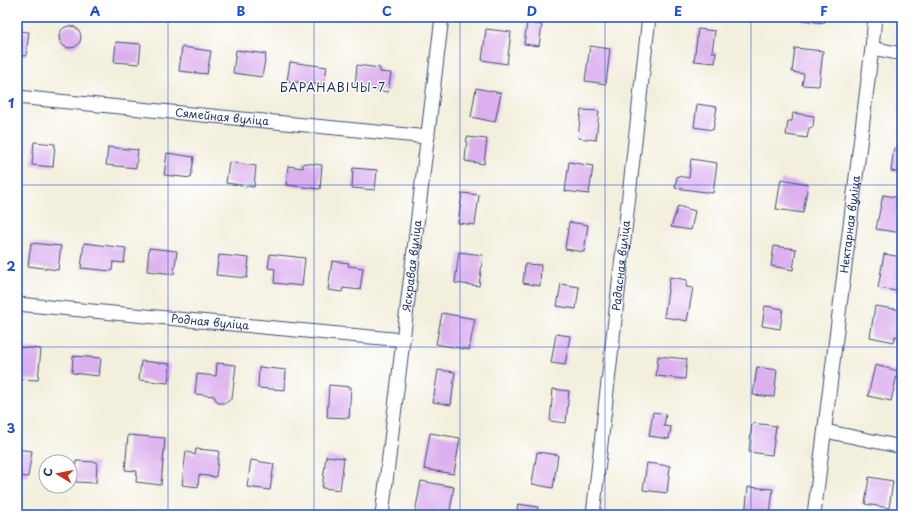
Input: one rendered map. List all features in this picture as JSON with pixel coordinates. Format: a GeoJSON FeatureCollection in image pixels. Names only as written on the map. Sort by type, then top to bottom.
{"type":"FeatureCollection","features":[{"type":"Feature","properties":{"kind":"street","name":"Яскравая вуліца"},"geometry":{"type":"LineString","coordinates":[[382,515],[442,17]]}},
{"type":"Feature","properties":{"kind":"street","name":"Радасная вуліца"},"geometry":{"type":"LineString","coordinates":[[593,515],[649,17]]}},
{"type":"Feature","properties":{"kind":"street","name":"Нектарная вуліца"},"geometry":{"type":"LineString","coordinates":[[814,515],[875,17]]}},
{"type":"Feature","properties":{"kind":"street"},"geometry":{"type":"LineString","coordinates":[[872,48],[902,54]]}},
{"type":"Feature","properties":{"kind":"street","name":"Сямейная вуліца"},"geometry":{"type":"LineString","coordinates":[[17,97],[428,137]]}},
{"type":"Feature","properties":{"kind":"street","name":"Родная вуліца"},"geometry":{"type":"LineString","coordinates":[[17,304],[403,340]]}},
{"type":"Feature","properties":{"kind":"street"},"geometry":{"type":"LineString","coordinates":[[824,430],[902,447]]}},
{"type":"Feature","properties":{"kind":"building"},"geometry":{"type":"Polygon","coordinates":[[[802,17],[825,17],[824,23],[801,20],[802,17]]]}},
{"type":"Feature","properties":{"kind":"building"},"geometry":{"type":"Polygon","coordinates":[[[527,23],[542,25],[539,46],[524,44],[527,23]]]}},
{"type":"Feature","properties":{"kind":"building"},"geometry":{"type":"Polygon","coordinates":[[[70,26],[78,29],[81,37],[78,45],[70,48],[62,45],[59,37],[62,29],[70,26]]]}},
{"type":"Feature","properties":{"kind":"building"},"geometry":{"type":"Polygon","coordinates":[[[486,29],[511,32],[507,64],[482,60],[486,29]]]}},
{"type":"Feature","properties":{"kind":"building"},"geometry":{"type":"Polygon","coordinates":[[[698,29],[715,31],[712,52],[716,52],[715,63],[694,61],[698,29]]]}},
{"type":"Feature","properties":{"kind":"building"},"geometry":{"type":"Polygon","coordinates":[[[17,31],[29,32],[26,56],[17,55],[17,31]]]}},
{"type":"Feature","properties":{"kind":"building"},"geometry":{"type":"Polygon","coordinates":[[[116,42],[141,44],[139,64],[114,62],[116,42]]]}},
{"type":"Feature","properties":{"kind":"building"},"geometry":{"type":"Polygon","coordinates":[[[590,46],[610,49],[606,84],[585,81],[590,46]]]}},
{"type":"Feature","properties":{"kind":"building"},"geometry":{"type":"Polygon","coordinates":[[[182,47],[211,51],[207,74],[179,71],[182,47]]]}},
{"type":"Feature","properties":{"kind":"building"},"geometry":{"type":"Polygon","coordinates":[[[795,48],[823,51],[819,86],[802,85],[804,74],[792,72],[795,48]]]}},
{"type":"Feature","properties":{"kind":"building"},"geometry":{"type":"Polygon","coordinates":[[[236,50],[266,54],[262,77],[233,73],[236,50]]]}},
{"type":"Feature","properties":{"kind":"building"},"geometry":{"type":"Polygon","coordinates":[[[290,62],[327,67],[324,85],[287,81],[290,62]]]}},
{"type":"Feature","properties":{"kind":"building"},"geometry":{"type":"Polygon","coordinates":[[[357,65],[380,68],[380,72],[391,73],[388,92],[355,88],[357,65]]]}},
{"type":"Feature","properties":{"kind":"building"},"geometry":{"type":"Polygon","coordinates":[[[476,88],[501,93],[495,122],[471,117],[476,88]]]}},
{"type":"Feature","properties":{"kind":"building"},"geometry":{"type":"Polygon","coordinates":[[[902,96],[902,113],[898,112],[902,96]]]}},
{"type":"Feature","properties":{"kind":"building"},"geometry":{"type":"Polygon","coordinates":[[[697,104],[717,107],[713,130],[694,127],[697,104]]]}},
{"type":"Feature","properties":{"kind":"building"},"geometry":{"type":"Polygon","coordinates":[[[581,110],[599,111],[596,140],[578,138],[581,110]]]}},
{"type":"Feature","properties":{"kind":"building"},"geometry":{"type":"Polygon","coordinates":[[[793,113],[814,116],[813,127],[809,128],[807,138],[786,135],[788,121],[792,121],[793,113]]]}},
{"type":"Feature","properties":{"kind":"building"},"geometry":{"type":"Polygon","coordinates":[[[467,137],[487,139],[484,164],[465,161],[467,137]]]}},
{"type":"Feature","properties":{"kind":"building"},"geometry":{"type":"Polygon","coordinates":[[[34,142],[55,144],[53,167],[32,165],[34,142]]]}},
{"type":"Feature","properties":{"kind":"building"},"geometry":{"type":"Polygon","coordinates":[[[108,147],[138,150],[136,168],[106,165],[108,147]]]}},
{"type":"Feature","properties":{"kind":"building"},"geometry":{"type":"Polygon","coordinates":[[[894,148],[902,149],[902,173],[891,171],[894,148]]]}},
{"type":"Feature","properties":{"kind":"building"},"geometry":{"type":"Polygon","coordinates":[[[167,153],[194,157],[191,178],[164,175],[167,153]]]}},
{"type":"Feature","properties":{"kind":"building"},"geometry":{"type":"Polygon","coordinates":[[[691,159],[717,163],[713,193],[675,188],[677,176],[689,178],[691,159]]]}},
{"type":"Feature","properties":{"kind":"building"},"geometry":{"type":"Polygon","coordinates":[[[229,162],[256,166],[254,187],[226,183],[229,162]]]}},
{"type":"Feature","properties":{"kind":"building"},"geometry":{"type":"Polygon","coordinates":[[[569,162],[593,166],[589,194],[565,191],[569,162]]]}},
{"type":"Feature","properties":{"kind":"building"},"geometry":{"type":"Polygon","coordinates":[[[303,163],[322,165],[320,189],[286,185],[288,166],[303,168],[303,163]]]}},
{"type":"Feature","properties":{"kind":"building"},"geometry":{"type":"Polygon","coordinates":[[[353,168],[377,170],[375,190],[352,188],[353,168]]]}},
{"type":"Feature","properties":{"kind":"building"},"geometry":{"type":"Polygon","coordinates":[[[781,179],[808,184],[803,213],[776,209],[781,179]]]}},
{"type":"Feature","properties":{"kind":"building"},"geometry":{"type":"Polygon","coordinates":[[[462,193],[479,195],[475,225],[458,223],[462,193]]]}},
{"type":"Feature","properties":{"kind":"building"},"geometry":{"type":"Polygon","coordinates":[[[883,195],[902,198],[902,233],[876,229],[883,195]]]}},
{"type":"Feature","properties":{"kind":"building"},"geometry":{"type":"Polygon","coordinates":[[[678,206],[695,211],[691,230],[671,227],[678,206]]]}},
{"type":"Feature","properties":{"kind":"building"},"geometry":{"type":"Polygon","coordinates":[[[569,222],[588,225],[584,252],[565,249],[569,222]]]}},
{"type":"Feature","properties":{"kind":"building"},"geometry":{"type":"Polygon","coordinates":[[[31,243],[61,246],[58,270],[28,266],[31,243]]]}},
{"type":"Feature","properties":{"kind":"building"},"geometry":{"type":"Polygon","coordinates":[[[84,243],[126,248],[124,263],[113,262],[112,271],[81,268],[84,243]]]}},
{"type":"Feature","properties":{"kind":"building"},"geometry":{"type":"Polygon","coordinates":[[[774,246],[796,249],[793,270],[771,266],[774,246]]]}},
{"type":"Feature","properties":{"kind":"building"},"geometry":{"type":"Polygon","coordinates":[[[149,248],[177,251],[174,274],[147,271],[149,248]]]}},
{"type":"Feature","properties":{"kind":"building"},"geometry":{"type":"Polygon","coordinates":[[[459,252],[483,255],[479,286],[455,283],[459,252]]]}},
{"type":"Feature","properties":{"kind":"building"},"geometry":{"type":"Polygon","coordinates":[[[270,254],[305,258],[302,286],[274,283],[275,269],[268,268],[270,254]]]}},
{"type":"Feature","properties":{"kind":"building"},"geometry":{"type":"Polygon","coordinates":[[[884,254],[902,257],[902,292],[878,288],[884,254]]]}},
{"type":"Feature","properties":{"kind":"building"},"geometry":{"type":"Polygon","coordinates":[[[219,255],[249,258],[247,278],[216,275],[219,255]]]}},
{"type":"Feature","properties":{"kind":"building"},"geometry":{"type":"Polygon","coordinates":[[[332,261],[349,263],[348,266],[363,268],[360,290],[343,288],[342,292],[328,290],[332,261]]]}},
{"type":"Feature","properties":{"kind":"building"},"geometry":{"type":"Polygon","coordinates":[[[525,264],[541,265],[540,286],[523,283],[525,264]]]}},
{"type":"Feature","properties":{"kind":"building"},"geometry":{"type":"Polygon","coordinates":[[[670,277],[687,280],[686,287],[693,288],[687,321],[664,317],[670,277]]]}},
{"type":"Feature","properties":{"kind":"building"},"geometry":{"type":"Polygon","coordinates":[[[561,284],[579,287],[576,309],[557,306],[561,284]]]}},
{"type":"Feature","properties":{"kind":"building"},"geometry":{"type":"Polygon","coordinates":[[[765,306],[783,309],[780,329],[762,326],[765,306]]]}},
{"type":"Feature","properties":{"kind":"building"},"geometry":{"type":"Polygon","coordinates":[[[875,306],[902,310],[902,338],[895,336],[894,342],[870,337],[875,306]]]}},
{"type":"Feature","properties":{"kind":"building"},"geometry":{"type":"Polygon","coordinates":[[[442,313],[475,319],[469,350],[436,344],[442,313]]]}},
{"type":"Feature","properties":{"kind":"building"},"geometry":{"type":"Polygon","coordinates":[[[556,334],[570,336],[565,365],[551,363],[556,334]]]}},
{"type":"Feature","properties":{"kind":"building"},"geometry":{"type":"Polygon","coordinates":[[[17,347],[41,349],[38,380],[17,379],[17,347]]]}},
{"type":"Feature","properties":{"kind":"building"},"geometry":{"type":"Polygon","coordinates":[[[73,356],[101,358],[99,376],[72,373],[73,356]]]}},
{"type":"Feature","properties":{"kind":"building"},"geometry":{"type":"Polygon","coordinates":[[[658,356],[687,359],[685,379],[656,376],[658,356]]]}},
{"type":"Feature","properties":{"kind":"building"},"geometry":{"type":"Polygon","coordinates":[[[141,361],[170,364],[168,383],[139,380],[141,361]]]}},
{"type":"Feature","properties":{"kind":"building"},"geometry":{"type":"Polygon","coordinates":[[[217,363],[236,365],[232,398],[226,403],[218,403],[214,396],[195,394],[197,374],[216,376],[217,363]]]}},
{"type":"Feature","properties":{"kind":"building"},"geometry":{"type":"Polygon","coordinates":[[[875,365],[898,371],[891,401],[868,396],[875,365]]]}},
{"type":"Feature","properties":{"kind":"building"},"geometry":{"type":"Polygon","coordinates":[[[259,367],[286,370],[285,390],[258,388],[259,367]]]}},
{"type":"Feature","properties":{"kind":"building"},"geometry":{"type":"Polygon","coordinates":[[[757,367],[777,370],[774,397],[753,395],[757,367]]]}},
{"type":"Feature","properties":{"kind":"building"},"geometry":{"type":"Polygon","coordinates":[[[438,370],[455,372],[451,405],[433,402],[438,370]]]}},
{"type":"Feature","properties":{"kind":"building"},"geometry":{"type":"Polygon","coordinates":[[[329,385],[351,387],[349,418],[327,417],[329,385]]]}},
{"type":"Feature","properties":{"kind":"building"},"geometry":{"type":"Polygon","coordinates":[[[553,389],[569,391],[566,423],[550,421],[553,389]]]}},
{"type":"Feature","properties":{"kind":"building"},"geometry":{"type":"Polygon","coordinates":[[[653,412],[666,414],[664,426],[671,427],[669,439],[649,436],[653,412]]]}},
{"type":"Feature","properties":{"kind":"building"},"geometry":{"type":"Polygon","coordinates":[[[752,423],[776,426],[772,455],[749,452],[752,423]]]}},
{"type":"Feature","properties":{"kind":"building"},"geometry":{"type":"Polygon","coordinates":[[[430,433],[460,438],[454,474],[424,469],[430,433]]]}},
{"type":"Feature","properties":{"kind":"building"},"geometry":{"type":"Polygon","coordinates":[[[128,435],[165,438],[161,485],[136,482],[137,471],[125,470],[128,435]]]}},
{"type":"Feature","properties":{"kind":"building"},"geometry":{"type":"Polygon","coordinates":[[[17,449],[32,451],[28,477],[17,476],[17,449]]]}},
{"type":"Feature","properties":{"kind":"building"},"geometry":{"type":"Polygon","coordinates":[[[196,449],[219,451],[216,477],[199,475],[198,487],[182,485],[186,451],[195,455],[196,449]]]}},
{"type":"Feature","properties":{"kind":"building"},"geometry":{"type":"Polygon","coordinates":[[[537,452],[558,455],[553,488],[532,484],[537,452]]]}},
{"type":"Feature","properties":{"kind":"building"},"geometry":{"type":"Polygon","coordinates":[[[326,456],[344,458],[340,490],[322,488],[326,456]]]}},
{"type":"Feature","properties":{"kind":"building"},"geometry":{"type":"Polygon","coordinates":[[[251,460],[274,464],[270,490],[247,487],[251,460]]]}},
{"type":"Feature","properties":{"kind":"building"},"geometry":{"type":"Polygon","coordinates":[[[78,461],[97,462],[96,483],[78,482],[78,461]]]}},
{"type":"Feature","properties":{"kind":"building"},"geometry":{"type":"Polygon","coordinates":[[[647,463],[670,466],[667,493],[643,490],[647,463]]]}},
{"type":"Feature","properties":{"kind":"building"},"geometry":{"type":"Polygon","coordinates":[[[869,477],[893,481],[889,508],[865,504],[869,477]]]}},
{"type":"Feature","properties":{"kind":"building"},"geometry":{"type":"Polygon","coordinates":[[[421,481],[454,487],[449,515],[424,515],[415,513],[421,481]]]}},
{"type":"Feature","properties":{"kind":"building"},"geometry":{"type":"Polygon","coordinates":[[[748,487],[773,489],[770,515],[745,515],[748,487]]]}},
{"type":"Feature","properties":{"kind":"building"},"geometry":{"type":"Polygon","coordinates":[[[518,504],[538,507],[537,515],[516,515],[518,504]]]}},
{"type":"Feature","properties":{"kind":"district","name":"БАРАНАВІЧЫ-7"},"geometry":{"type":"Point","coordinates":[333,88]}}]}
